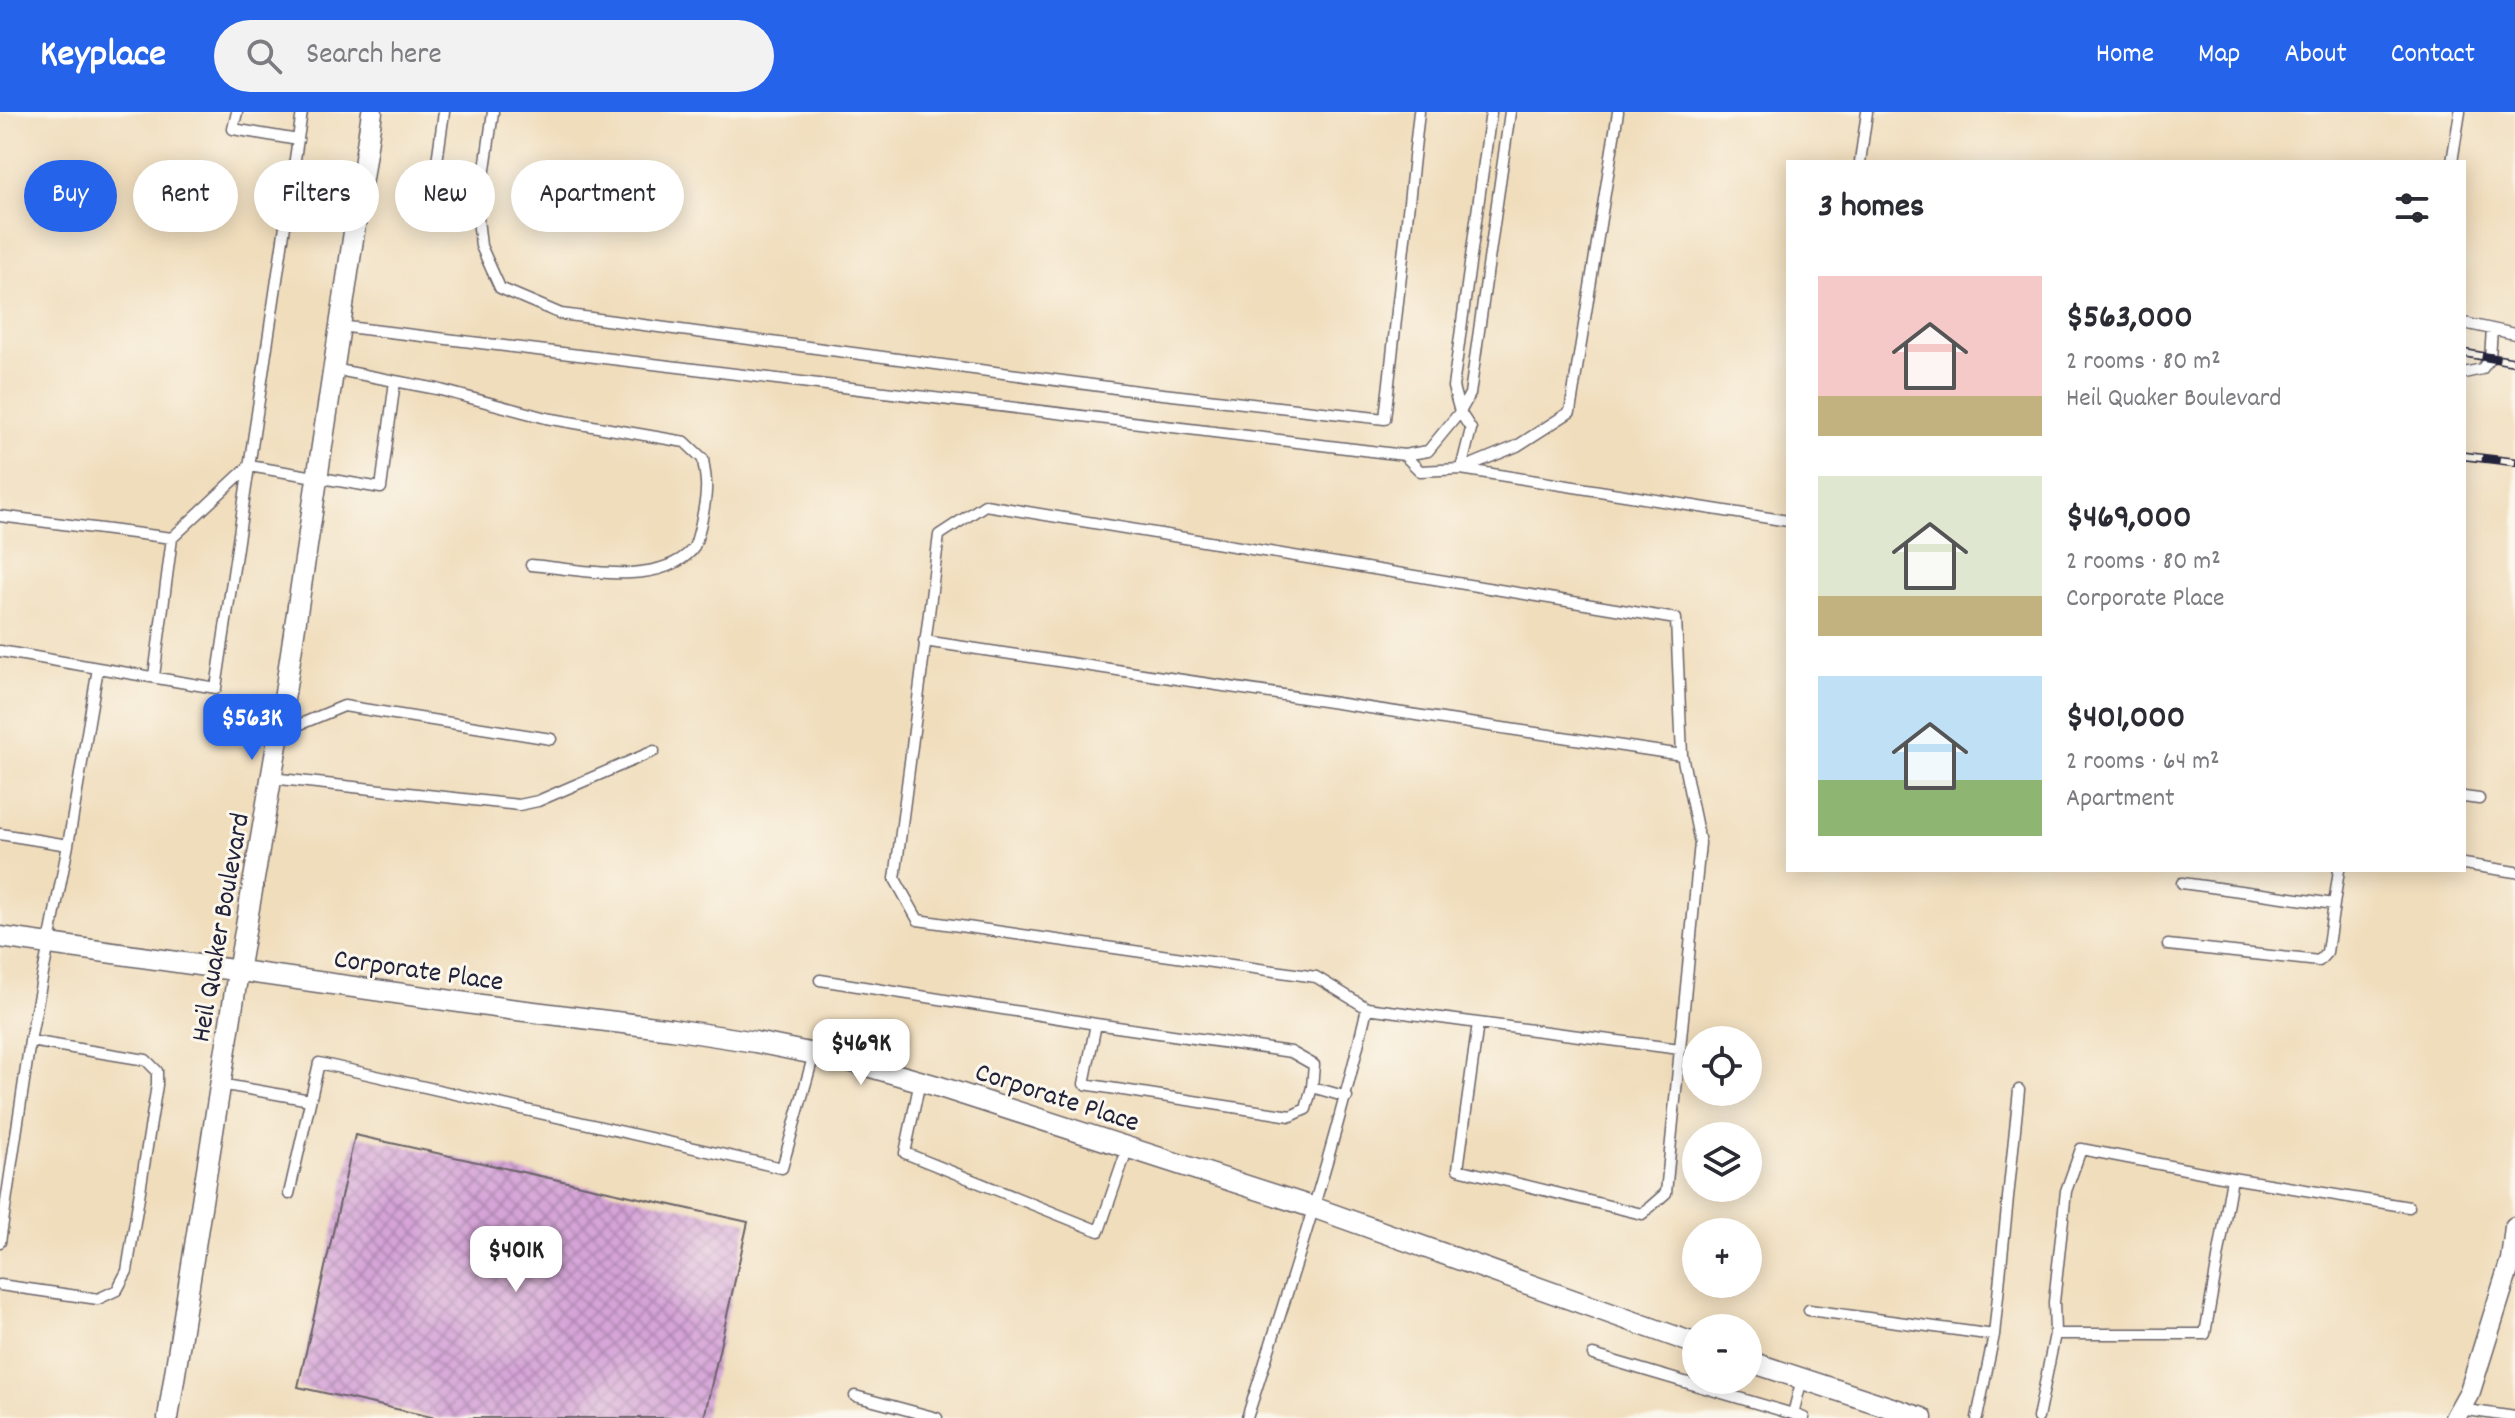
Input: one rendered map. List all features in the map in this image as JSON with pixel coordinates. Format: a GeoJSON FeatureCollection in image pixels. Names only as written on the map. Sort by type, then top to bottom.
{"type":"FeatureCollection","features":[{"type":"Feature","properties":{"kind":"street","name":"Heil Quaker Boulevard"},"geometry":{"type":"LineString","coordinates":[[365,160],[372,112]]}},
{"type":"Feature","properties":{"kind":"street","name":"Heil Quaker Boulevard"},"geometry":{"type":"LineString","coordinates":[[168,1418],[279,733],[354,232]]}},
{"type":"Feature","properties":{"kind":"street","name":"Corporate Place"},"geometry":{"type":"LineString","coordinates":[[0,937],[672,1029],[814,1054],[920,1081],[1315,1208],[1682,1339]]}},
{"type":"Feature","properties":{"kind":"street"},"geometry":{"type":"LineString","coordinates":[[2458,1414],[2470,1391],[2511,1260],[2515,1227]]}},
{"type":"Feature","properties":{"kind":"street"},"geometry":{"type":"LineString","coordinates":[[1762,1366],[1922,1418]]}},
{"type":"Feature","properties":{"kind":"lane"},"geometry":{"type":"LineString","coordinates":[[237,112],[233,129],[298,140]]}},
{"type":"Feature","properties":{"kind":"lane"},"geometry":{"type":"LineString","coordinates":[[295,160],[302,112]]}},
{"type":"Feature","properties":{"kind":"lane"},"geometry":{"type":"LineString","coordinates":[[437,160],[444,112]]}},
{"type":"Feature","properties":{"kind":"lane"},"geometry":{"type":"LineString","coordinates":[[486,160],[493,112]]}},
{"type":"Feature","properties":{"kind":"lane"},"geometry":{"type":"LineString","coordinates":[[479,232],[481,246],[500,288],[561,314],[1145,392],[1385,419],[1419,112]]}},
{"type":"Feature","properties":{"kind":"lane"},"geometry":{"type":"LineString","coordinates":[[1461,469],[1471,429],[1460,412],[1453,387],[1491,112]]}},
{"type":"Feature","properties":{"kind":"lane"},"geometry":{"type":"LineString","coordinates":[[339,326],[1404,455],[1428,451],[1460,412],[1470,394],[1510,112]]}},
{"type":"Feature","properties":{"kind":"lane"},"geometry":{"type":"LineString","coordinates":[[1461,469],[1517,446],[1570,412],[1618,112]]}},
{"type":"Feature","properties":{"kind":"lane"},"geometry":{"type":"LineString","coordinates":[[1860,160],[1867,112]]}},
{"type":"Feature","properties":{"kind":"lane"},"geometry":{"type":"LineString","coordinates":[[2452,160],[2460,112]]}},
{"type":"Feature","properties":{"kind":"lane"},"geometry":{"type":"LineString","coordinates":[[0,651],[216,688],[284,232]]}},
{"type":"Feature","properties":{"kind":"lane"},"geometry":{"type":"LineString","coordinates":[[2466,323],[2515,334]]}},
{"type":"Feature","properties":{"kind":"lane"},"geometry":{"type":"LineString","coordinates":[[2466,373],[2482,369],[2490,358],[2492,329]]}},
{"type":"Feature","properties":{"kind":"lane"},"geometry":{"type":"LineString","coordinates":[[333,369],[437,389],[546,418],[685,442],[703,459],[706,490],[695,548],[674,564],[649,572],[531,565]]}},
{"type":"Feature","properties":{"kind":"lane"},"geometry":{"type":"LineString","coordinates":[[249,466],[381,488],[395,381]]}},
{"type":"Feature","properties":{"kind":"lane"},"geometry":{"type":"LineString","coordinates":[[1404,455],[1420,471],[1461,469],[1786,521]]}},
{"type":"Feature","properties":{"kind":"lane"},"geometry":{"type":"LineString","coordinates":[[154,676],[172,538],[249,466]]}},
{"type":"Feature","properties":{"kind":"lane"},"geometry":{"type":"LineString","coordinates":[[1478,1023],[1458,1169],[1642,1214],[1666,1193],[1680,1049],[1700,843],[1682,755],[1676,619],[985,505],[939,535],[895,879],[918,920],[1316,977],[1367,1008],[1680,1049]]}},
{"type":"Feature","properties":{"kind":"lane"},"geometry":{"type":"LineString","coordinates":[[0,516],[172,538]]}},
{"type":"Feature","properties":{"kind":"lane"},"geometry":{"type":"LineString","coordinates":[[924,641],[1682,755]]}},
{"type":"Feature","properties":{"kind":"lane"},"geometry":{"type":"LineString","coordinates":[[0,1242],[30,1041],[50,945],[98,668]]}},
{"type":"Feature","properties":{"kind":"lane"},"geometry":{"type":"LineString","coordinates":[[279,733],[344,706],[551,739]]}},
{"type":"Feature","properties":{"kind":"lane"},"geometry":{"type":"LineString","coordinates":[[271,778],[519,805],[538,801],[654,751]]}},
{"type":"Feature","properties":{"kind":"lane"},"geometry":{"type":"LineString","coordinates":[[2466,797],[2479,799]]}},
{"type":"Feature","properties":{"kind":"lane"},"geometry":{"type":"LineString","coordinates":[[0,834],[68,845]]}},
{"type":"Feature","properties":{"kind":"lane"},"geometry":{"type":"LineString","coordinates":[[2466,864],[2515,872]]}},
{"type":"Feature","properties":{"kind":"lane"},"geometry":{"type":"LineString","coordinates":[[2168,945],[2319,961],[2327,952],[2339,872]]}},
{"type":"Feature","properties":{"kind":"lane"},"geometry":{"type":"LineString","coordinates":[[2182,883],[2334,904]]}},
{"type":"Feature","properties":{"kind":"lane"},"geometry":{"type":"LineString","coordinates":[[820,980],[1291,1052],[1314,1065],[1306,1109],[1291,1116],[1084,1084],[1096,1024]]}},
{"type":"Feature","properties":{"kind":"lane"},"geometry":{"type":"LineString","coordinates":[[1247,1418],[1315,1208],[1347,1097],[1367,1008]]}},
{"type":"Feature","properties":{"kind":"lane"},"geometry":{"type":"LineString","coordinates":[[0,1285],[98,1299],[117,1290],[127,1271],[157,1085],[157,1071],[146,1060],[30,1041]]}},
{"type":"Feature","properties":{"kind":"lane"},"geometry":{"type":"LineString","coordinates":[[289,1194],[319,1063],[782,1168],[814,1054]]}},
{"type":"Feature","properties":{"kind":"lane"},"geometry":{"type":"LineString","coordinates":[[920,1081],[905,1153],[1099,1231],[1128,1147]]}},
{"type":"Feature","properties":{"kind":"lane"},"geometry":{"type":"LineString","coordinates":[[220,1084],[310,1100]]}},
{"type":"Feature","properties":{"kind":"lane"},"geometry":{"type":"LineString","coordinates":[[1312,1087],[1347,1097]]}},
{"type":"Feature","properties":{"kind":"lane"},"geometry":{"type":"LineString","coordinates":[[1977,1418],[1994,1335],[2019,1090]]}},
{"type":"Feature","properties":{"kind":"lane"},"geometry":{"type":"LineString","coordinates":[[2038,1418],[2055,1334],[2054,1302],[2066,1191],[2081,1149],[2409,1207]]}},
{"type":"Feature","properties":{"kind":"lane"},"geometry":{"type":"LineString","coordinates":[[2055,1334],[2205,1334],[2232,1178]]}},
{"type":"Feature","properties":{"kind":"lane"},"geometry":{"type":"LineString","coordinates":[[1809,1310],[1994,1335]]}},
{"type":"Feature","properties":{"kind":"lane"},"geometry":{"type":"LineString","coordinates":[[1593,1355],[1799,1416],[1802,1379]]}},
{"type":"Feature","properties":{"kind":"lane"},"geometry":{"type":"LineString","coordinates":[[855,1396],[937,1418]]}},
{"type":"Feature","properties":{"kind":"lane"},"geometry":{"type":"LineString","coordinates":[[2458,1414],[2515,1417]]}},
{"type":"Feature","properties":{"kind":"building"},"geometry":{"type":"Polygon","coordinates":[[[355,1135],[748,1222],[704,1418],[436,1418],[298,1387],[355,1135]]]}},
{"type":"Feature","properties":{"kind":"railway"},"geometry":{"type":"LineString","coordinates":[[2466,353],[2515,362]]}},
{"type":"Feature","properties":{"kind":"railway"},"geometry":{"type":"LineString","coordinates":[[2466,456],[2515,462]]}}]}
